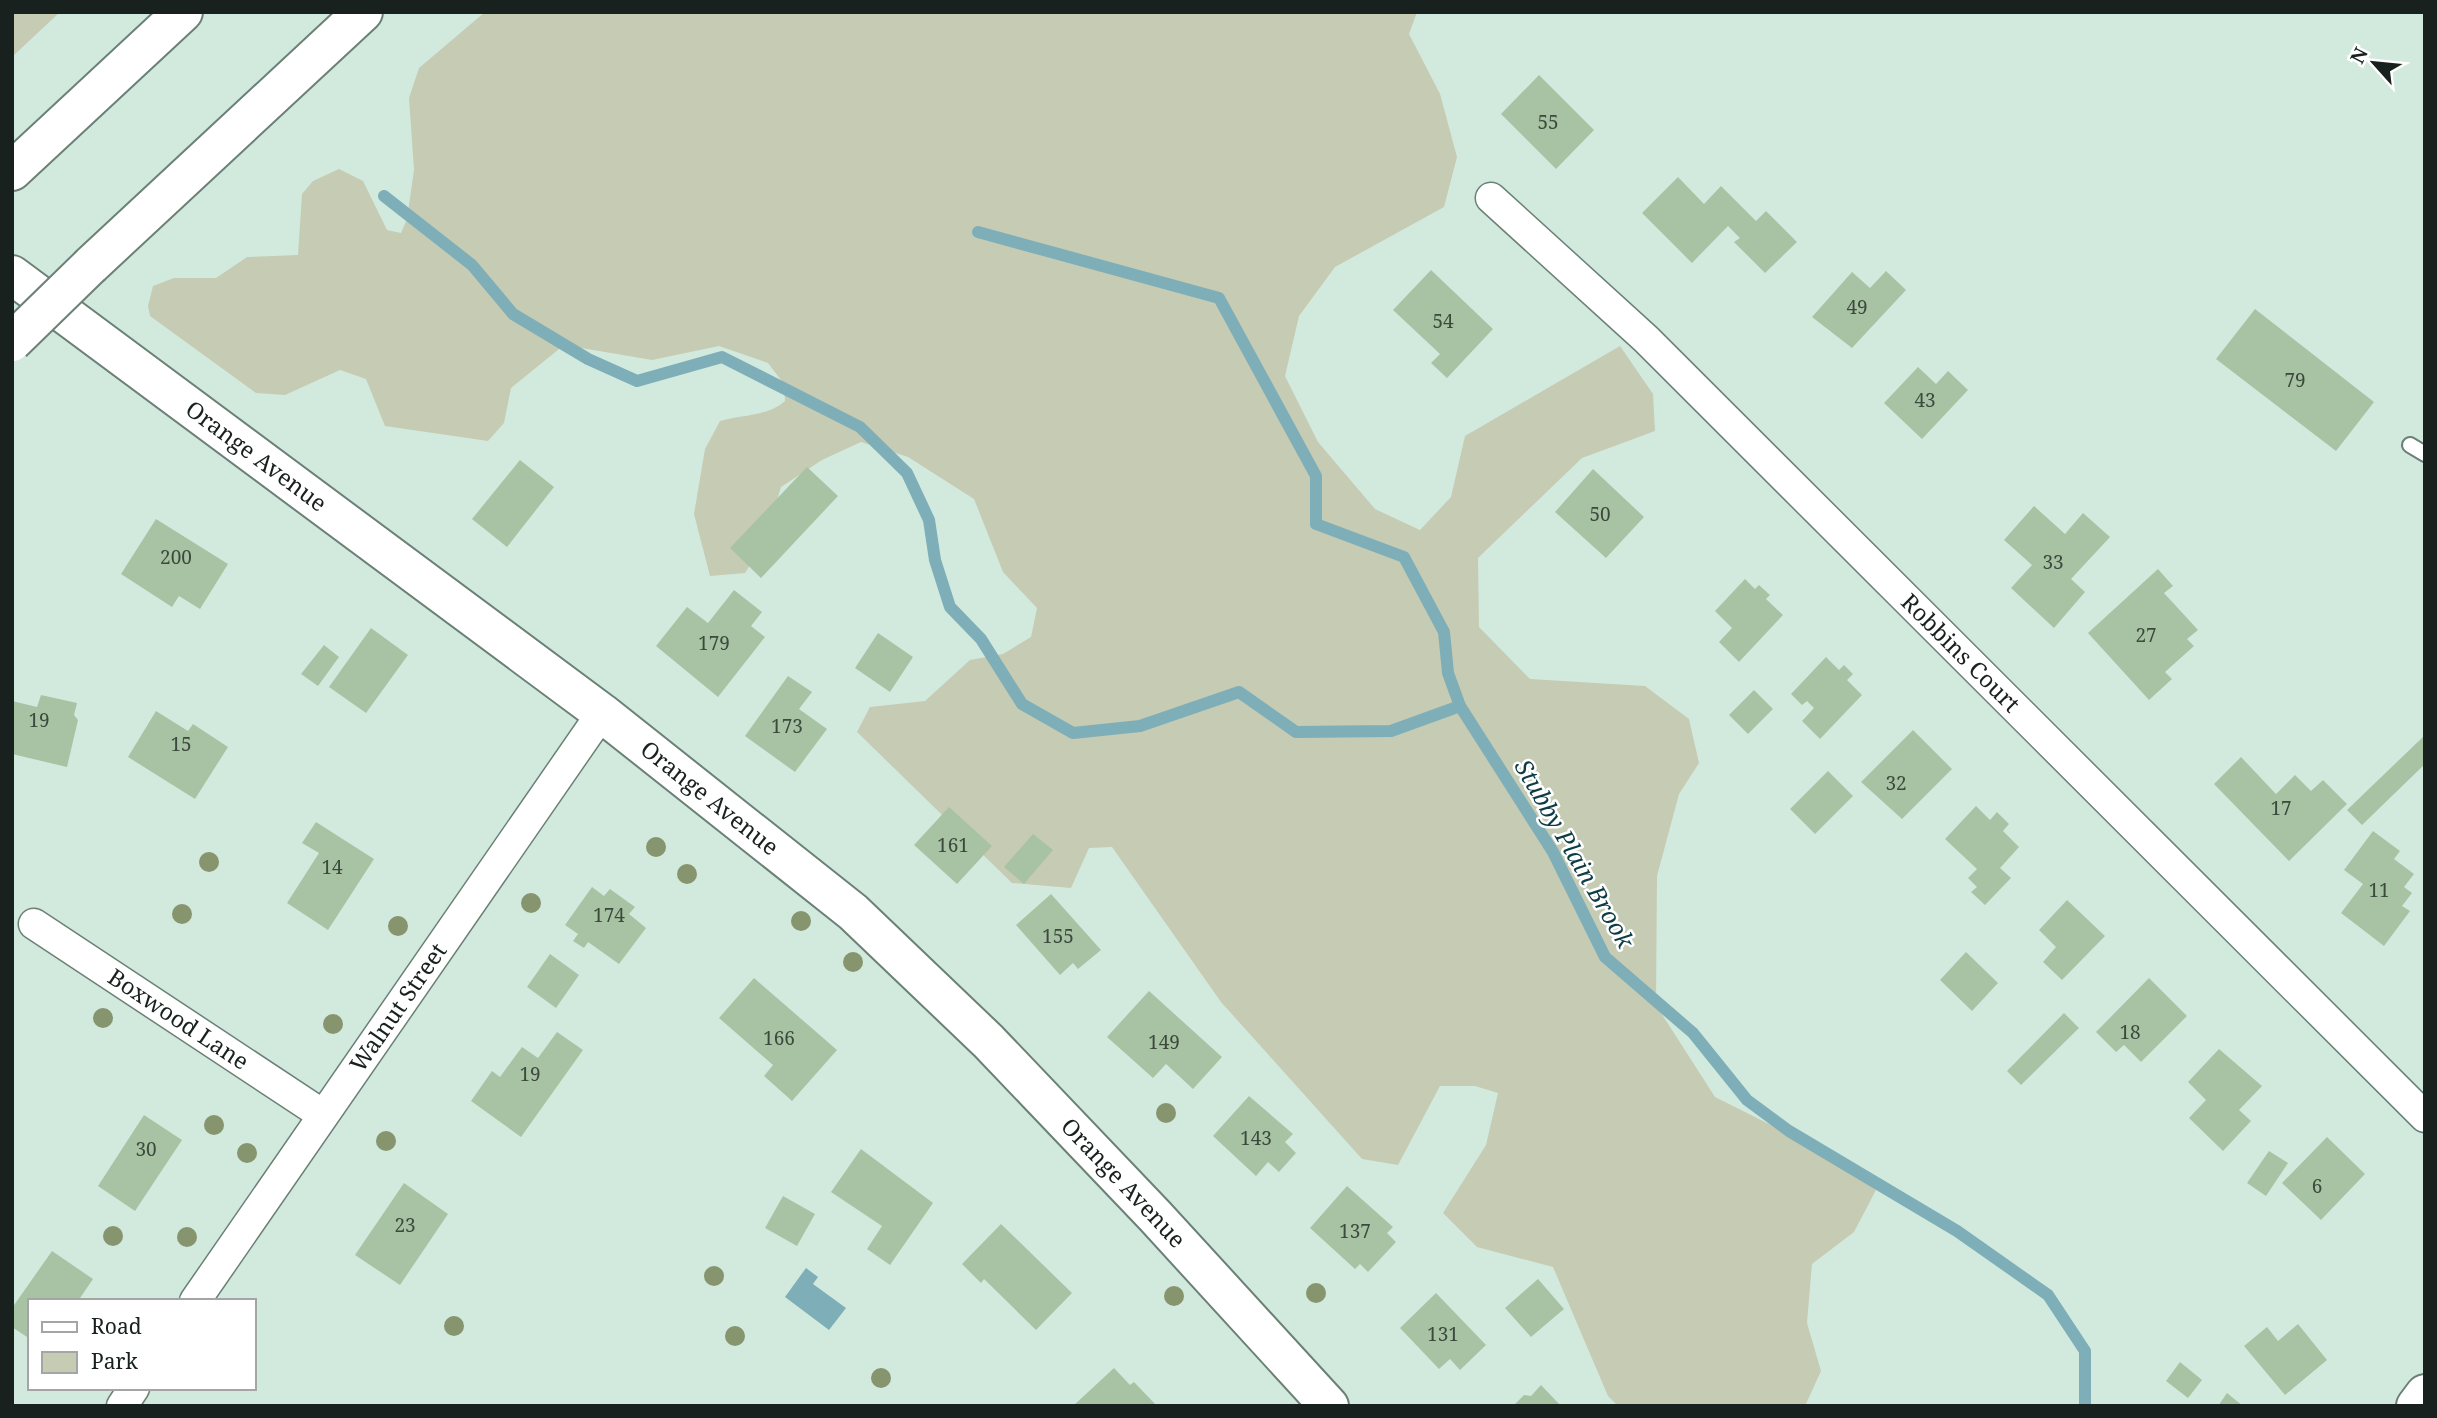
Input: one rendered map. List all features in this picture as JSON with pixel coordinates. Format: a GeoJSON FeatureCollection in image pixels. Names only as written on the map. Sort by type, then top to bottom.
{"type":"FeatureCollection","features":[{"type":"Feature","properties":{"kind":"main road"},"geometry":{"type":"LineString","coordinates":[[12,171],[183,12]]}},
{"type":"Feature","properties":{"kind":"main road"},"geometry":{"type":"LineString","coordinates":[[12,342],[363,12]]}},
{"type":"Feature","properties":{"kind":"main road","name":"Orange Avenue"},"geometry":{"type":"LineString","coordinates":[[12,275],[602,713],[853,912],[997,1051],[1329,1406]]}},
{"type":"Feature","properties":{"kind":"main road"},"geometry":{"type":"LineString","coordinates":[[2416,1406],[2425,1394]]}},
{"type":"Feature","properties":{"kind":"street","name":"Robbins Court"},"geometry":{"type":"LineString","coordinates":[[1491,198],[1646,339],[2425,1117]]}},
{"type":"Feature","properties":{"kind":"street","name":"Walnut Street"},"geometry":{"type":"LineString","coordinates":[[196,1299],[602,713]]}},
{"type":"Feature","properties":{"kind":"street","name":"Boxwood Lane"},"geometry":{"type":"LineString","coordinates":[[34,924],[323,1115]]}},
{"type":"Feature","properties":{"kind":"street"},"geometry":{"type":"LineString","coordinates":[[122,1406],[133,1390]]}},
{"type":"Feature","properties":{"kind":"lane"},"geometry":{"type":"LineString","coordinates":[[2410,444],[2425,454]]}},
{"type":"Feature","properties":{"kind":"green space"},"geometry":{"type":"Polygon","coordinates":[[[12,12],[60,12],[12,57],[12,12]]]}},
{"type":"Feature","properties":{"kind":"green space"},"geometry":{"type":"Polygon","coordinates":[[[485,12],[1417,12],[1409,34],[1440,94],[1457,157],[1444,207],[1335,267],[1299,316],[1285,376],[1318,442],[1375,509],[1420,530],[1451,497],[1465,436],[1620,346],[1653,394],[1655,431],[1582,458],[1478,558],[1479,627],[1530,679],[1645,686],[1689,719],[1699,763],[1679,794],[1657,876],[1656,1005],[1715,1097],[1825,1152],[1876,1190],[1854,1232],[1812,1264],[1807,1323],[1821,1371],[1805,1406],[1618,1406],[1608,1396],[1553,1267],[1477,1247],[1443,1213],[1486,1145],[1498,1093],[1475,1086],[1440,1086],[1398,1165],[1362,1159],[1221,1002],[1112,847],[1089,848],[1071,888],[1012,883],[857,732],[870,707],[925,701],[970,660],[1003,654],[1031,637],[1037,608],[1003,572],[974,499],[908,457],[861,442],[822,460],[781,487],[763,545],[745,573],[710,576],[694,514],[705,449],[720,421],[771,410],[785,401],[784,384],[768,363],[719,346],[652,360],[564,345],[511,388],[504,423],[488,441],[385,426],[366,379],[340,370],[285,395],[256,393],[150,316],[148,306],[153,286],[174,278],[216,278],[247,257],[298,255],[302,194],[313,181],[339,169],[363,181],[387,230],[401,233],[407,219],[414,170],[409,98],[419,68],[485,12]]]}},
{"type":"Feature","properties":{"kind":"water"},"geometry":{"type":"Polygon","coordinates":[[[806,1268],[818,1277],[813,1284],[846,1308],[829,1330],[785,1297],[806,1268]]]}},
{"type":"Feature","properties":{"kind":"building"},"geometry":{"type":"Polygon","coordinates":[[[1539,75],[1594,130],[1556,169],[1501,114],[1539,75]]]}},
{"type":"Feature","properties":{"kind":"building"},"geometry":{"type":"Polygon","coordinates":[[[1678,177],[1704,204],[1721,186],[1756,221],[1766,211],[1797,242],[1765,273],[1734,242],[1740,238],[1728,226],[1692,263],[1642,213],[1678,177]]]}},
{"type":"Feature","properties":{"kind":"building"},"geometry":{"type":"Polygon","coordinates":[[[1431,270],[1493,329],[1447,378],[1431,363],[1440,354],[1393,310],[1431,270]]]}},
{"type":"Feature","properties":{"kind":"building"},"geometry":{"type":"Polygon","coordinates":[[[1886,271],[1906,290],[1852,348],[1812,317],[1852,272],[1870,288],[1886,271]]]}},
{"type":"Feature","properties":{"kind":"building"},"geometry":{"type":"Polygon","coordinates":[[[2255,309],[2374,402],[2336,451],[2216,359],[2255,309]]]}},
{"type":"Feature","properties":{"kind":"building"},"geometry":{"type":"Polygon","coordinates":[[[1918,367],[1936,384],[1948,371],[1968,390],[1922,439],[1884,403],[1918,367]]]}},
{"type":"Feature","properties":{"kind":"building"},"geometry":{"type":"Polygon","coordinates":[[[520,460],[554,487],[507,547],[472,519],[520,460]]]}},
{"type":"Feature","properties":{"kind":"building"},"geometry":{"type":"Polygon","coordinates":[[[807,467],[838,496],[761,578],[730,548],[807,467]]]}},
{"type":"Feature","properties":{"kind":"building"},"geometry":{"type":"Polygon","coordinates":[[[1593,469],[1644,517],[1606,558],[1555,512],[1593,469]]]}},
{"type":"Feature","properties":{"kind":"building"},"geometry":{"type":"Polygon","coordinates":[[[2034,506],[2065,534],[2083,513],[2110,537],[2071,579],[2085,592],[2054,628],[2011,588],[2032,565],[2004,540],[2034,506]]]}},
{"type":"Feature","properties":{"kind":"building"},"geometry":{"type":"Polygon","coordinates":[[[156,519],[228,564],[200,609],[179,596],[172,607],[121,574],[156,519]]]}},
{"type":"Feature","properties":{"kind":"building"},"geometry":{"type":"Polygon","coordinates":[[[2158,569],[2173,586],[2164,593],[2198,630],[2187,639],[2194,646],[2165,672],[2172,679],[2149,700],[2088,633],[2158,569]]]}},
{"type":"Feature","properties":{"kind":"building"},"geometry":{"type":"Polygon","coordinates":[[[1745,579],[1755,589],[1759,585],[1770,595],[1766,599],[1783,615],[1739,662],[1719,642],[1732,628],[1715,611],[1745,579]]]}},
{"type":"Feature","properties":{"kind":"building"},"geometry":{"type":"Polygon","coordinates":[[[734,590],[762,612],[751,626],[765,637],[718,697],[656,646],[687,607],[708,623],[734,590]]]}},
{"type":"Feature","properties":{"kind":"building"},"geometry":{"type":"Polygon","coordinates":[[[371,628],[408,655],[366,713],[329,687],[371,628]]]}},
{"type":"Feature","properties":{"kind":"building"},"geometry":{"type":"Polygon","coordinates":[[[878,633],[913,657],[890,692],[855,668],[878,633]]]}},
{"type":"Feature","properties":{"kind":"building"},"geometry":{"type":"Polygon","coordinates":[[[324,645],[339,657],[318,686],[301,674],[324,645]]]}},
{"type":"Feature","properties":{"kind":"building"},"geometry":{"type":"Polygon","coordinates":[[[1826,657],[1839,670],[1844,665],[1853,674],[1847,680],[1862,695],[1820,739],[1802,721],[1814,708],[1807,701],[1802,705],[1791,694],[1826,657]]]}},
{"type":"Feature","properties":{"kind":"building"},"geometry":{"type":"Polygon","coordinates":[[[788,676],[812,692],[799,709],[827,729],[795,772],[745,736],[788,676]]]}},
{"type":"Feature","properties":{"kind":"building"},"geometry":{"type":"Polygon","coordinates":[[[1754,690],[1773,709],[1748,734],[1729,715],[1754,690]]]}},
{"type":"Feature","properties":{"kind":"building"},"geometry":{"type":"Polygon","coordinates":[[[41,695],[77,703],[74,715],[78,720],[67,767],[12,754],[12,701],[37,707],[41,695]]]}},
{"type":"Feature","properties":{"kind":"building"},"geometry":{"type":"Polygon","coordinates":[[[156,711],[188,731],[193,724],[228,747],[195,799],[128,757],[156,711]]]}},
{"type":"Feature","properties":{"kind":"building"},"geometry":{"type":"Polygon","coordinates":[[[1913,730],[1952,769],[1902,819],[1861,782],[1913,730]]]}},
{"type":"Feature","properties":{"kind":"building"},"geometry":{"type":"Polygon","coordinates":[[[2425,735],[2425,764],[2362,825],[2347,810],[2425,735]]]}},
{"type":"Feature","properties":{"kind":"building"},"geometry":{"type":"Polygon","coordinates":[[[2241,757],[2276,794],[2295,775],[2311,791],[2323,780],[2347,804],[2289,861],[2214,784],[2241,757]]]}},
{"type":"Feature","properties":{"kind":"building"},"geometry":{"type":"Polygon","coordinates":[[[1828,771],[1853,796],[1815,834],[1790,809],[1828,771]]]}},
{"type":"Feature","properties":{"kind":"building"},"geometry":{"type":"Polygon","coordinates":[[[1976,806],[1990,820],[1997,812],[2009,824],[2003,831],[2019,847],[2000,868],[2011,878],[1985,905],[1971,892],[1977,887],[1968,878],[1977,869],[1945,839],[1976,806]]]}},
{"type":"Feature","properties":{"kind":"building"},"geometry":{"type":"Polygon","coordinates":[[[949,807],[992,846],[957,884],[914,845],[949,807]]]}},
{"type":"Feature","properties":{"kind":"building"},"geometry":{"type":"Polygon","coordinates":[[[316,822],[374,859],[328,930],[287,903],[319,853],[302,843],[316,822]]]}},
{"type":"Feature","properties":{"kind":"building"},"geometry":{"type":"Polygon","coordinates":[[[2373,831],[2400,851],[2394,859],[2414,874],[2404,887],[2412,893],[2402,906],[2410,911],[2384,946],[2341,913],[2363,884],[2344,870],[2373,831]]]}},
{"type":"Feature","properties":{"kind":"building"},"geometry":{"type":"Polygon","coordinates":[[[1033,834],[1053,850],[1024,884],[1004,867],[1033,834]]]}},
{"type":"Feature","properties":{"kind":"building"},"geometry":{"type":"Polygon","coordinates":[[[592,887],[604,896],[610,889],[635,907],[629,914],[646,928],[619,964],[588,942],[584,948],[573,941],[578,934],[565,925],[592,887]]]}},
{"type":"Feature","properties":{"kind":"building"},"geometry":{"type":"Polygon","coordinates":[[[1051,894],[1101,950],[1078,969],[1073,963],[1060,975],[1016,925],[1051,894]]]}},
{"type":"Feature","properties":{"kind":"building"},"geometry":{"type":"Polygon","coordinates":[[[2067,900],[2105,936],[2062,980],[2043,962],[2056,947],[2039,930],[2067,900]]]}},
{"type":"Feature","properties":{"kind":"building"},"geometry":{"type":"Polygon","coordinates":[[[1966,952],[1998,983],[1972,1011],[1940,980],[1966,952]]]}},
{"type":"Feature","properties":{"kind":"building"},"geometry":{"type":"Polygon","coordinates":[[[550,954],[579,975],[556,1008],[527,987],[550,954]]]}},
{"type":"Feature","properties":{"kind":"building"},"geometry":{"type":"Polygon","coordinates":[[[754,978],[837,1050],[792,1101],[764,1076],[773,1065],[719,1018],[754,978]]]}},
{"type":"Feature","properties":{"kind":"building"},"geometry":{"type":"Polygon","coordinates":[[[2149,978],[2187,1016],[2141,1062],[2124,1045],[2116,1052],[2096,1032],[2149,978]]]}},
{"type":"Feature","properties":{"kind":"building"},"geometry":{"type":"Polygon","coordinates":[[[1149,991],[1222,1057],[1193,1089],[1166,1064],[1153,1078],[1107,1037],[1149,991]]]}},
{"type":"Feature","properties":{"kind":"building"},"geometry":{"type":"Polygon","coordinates":[[[2064,1013],[2079,1028],[2021,1085],[2007,1071],[2064,1013]]]}},
{"type":"Feature","properties":{"kind":"building"},"geometry":{"type":"Polygon","coordinates":[[[557,1032],[583,1050],[521,1137],[471,1101],[492,1071],[500,1077],[522,1047],[538,1058],[557,1032]]]}},
{"type":"Feature","properties":{"kind":"building"},"geometry":{"type":"Polygon","coordinates":[[[2219,1049],[2262,1086],[2239,1110],[2251,1121],[2223,1151],[2189,1118],[2206,1100],[2188,1082],[2219,1049]]]}},
{"type":"Feature","properties":{"kind":"building"},"geometry":{"type":"Polygon","coordinates":[[[1249,1096],[1293,1134],[1285,1142],[1296,1153],[1279,1172],[1268,1162],[1256,1176],[1213,1136],[1249,1096]]]}},
{"type":"Feature","properties":{"kind":"building"},"geometry":{"type":"Polygon","coordinates":[[[144,1115],[182,1140],[135,1211],[98,1186],[144,1115]]]}},
{"type":"Feature","properties":{"kind":"building"},"geometry":{"type":"Polygon","coordinates":[[[2327,1137],[2365,1174],[2321,1220],[2282,1183],[2327,1137]]]}},
{"type":"Feature","properties":{"kind":"building"},"geometry":{"type":"Polygon","coordinates":[[[861,1149],[933,1203],[890,1265],[867,1249],[882,1226],[831,1192],[861,1149]]]}},
{"type":"Feature","properties":{"kind":"building"},"geometry":{"type":"Polygon","coordinates":[[[2269,1151],[2288,1163],[2266,1196],[2247,1183],[2269,1151]]]}},
{"type":"Feature","properties":{"kind":"building"},"geometry":{"type":"Polygon","coordinates":[[[404,1183],[448,1214],[400,1285],[355,1255],[404,1183]]]}},
{"type":"Feature","properties":{"kind":"building"},"geometry":{"type":"Polygon","coordinates":[[[1347,1186],[1393,1227],[1387,1233],[1396,1242],[1368,1272],[1360,1264],[1355,1269],[1310,1228],[1347,1186]]]}},
{"type":"Feature","properties":{"kind":"building"},"geometry":{"type":"Polygon","coordinates":[[[783,1196],[815,1214],[797,1246],[765,1228],[783,1196]]]}},
{"type":"Feature","properties":{"kind":"building"},"geometry":{"type":"Polygon","coordinates":[[[1001,1224],[1072,1293],[1036,1330],[984,1279],[981,1283],[962,1264],[1001,1224]]]}},
{"type":"Feature","properties":{"kind":"building"},"geometry":{"type":"Polygon","coordinates":[[[52,1251],[93,1279],[79,1299],[28,1299],[28,1338],[12,1327],[12,1308],[52,1251]]]}},
{"type":"Feature","properties":{"kind":"building"},"geometry":{"type":"Polygon","coordinates":[[[1538,1279],[1564,1309],[1531,1337],[1505,1308],[1538,1279]]]}},
{"type":"Feature","properties":{"kind":"building"},"geometry":{"type":"Polygon","coordinates":[[[1436,1293],[1486,1345],[1460,1370],[1450,1359],[1439,1369],[1400,1328],[1436,1293]]]}},
{"type":"Feature","properties":{"kind":"building"},"geometry":{"type":"Polygon","coordinates":[[[2298,1324],[2327,1360],[2285,1395],[2244,1346],[2267,1327],[2278,1341],[2298,1324]]]}},
{"type":"Feature","properties":{"kind":"building"},"geometry":{"type":"Polygon","coordinates":[[[2180,1362],[2202,1380],[2188,1398],[2166,1381],[2180,1362]]]}},
{"type":"Feature","properties":{"kind":"building"},"geometry":{"type":"Polygon","coordinates":[[[1114,1368],[1130,1385],[1134,1382],[1157,1406],[1073,1406],[1114,1368]]]}},
{"type":"Feature","properties":{"kind":"building"},"geometry":{"type":"Polygon","coordinates":[[[1541,1385],[1561,1406],[1513,1406],[1524,1395],[1531,1396],[1541,1385]]]}},
{"type":"Feature","properties":{"kind":"building"},"geometry":{"type":"Polygon","coordinates":[[[2227,1393],[2243,1406],[2218,1406],[2227,1393]]]}},
{"type":"Feature","properties":{"kind":"waterway","name":"Stubby Plain Brook"},"geometry":{"type":"LineString","coordinates":[[384,196],[472,265],[513,314],[588,359],[637,381],[722,357],[860,427],[907,473],[929,520],[935,560],[950,607],[981,639],[1022,704],[1073,733],[1140,726],[1239,692],[1296,732],[1391,731],[1460,706],[1553,852],[1605,957],[1693,1033],[1747,1100],[1789,1131],[1957,1231],[2048,1295],[2085,1351],[2085,1406]]}},
{"type":"Feature","properties":{"kind":"waterway"},"geometry":{"type":"LineString","coordinates":[[978,232],[1219,298],[1316,476],[1316,524],[1404,557],[1444,632],[1448,673],[1460,706]]}}]}
